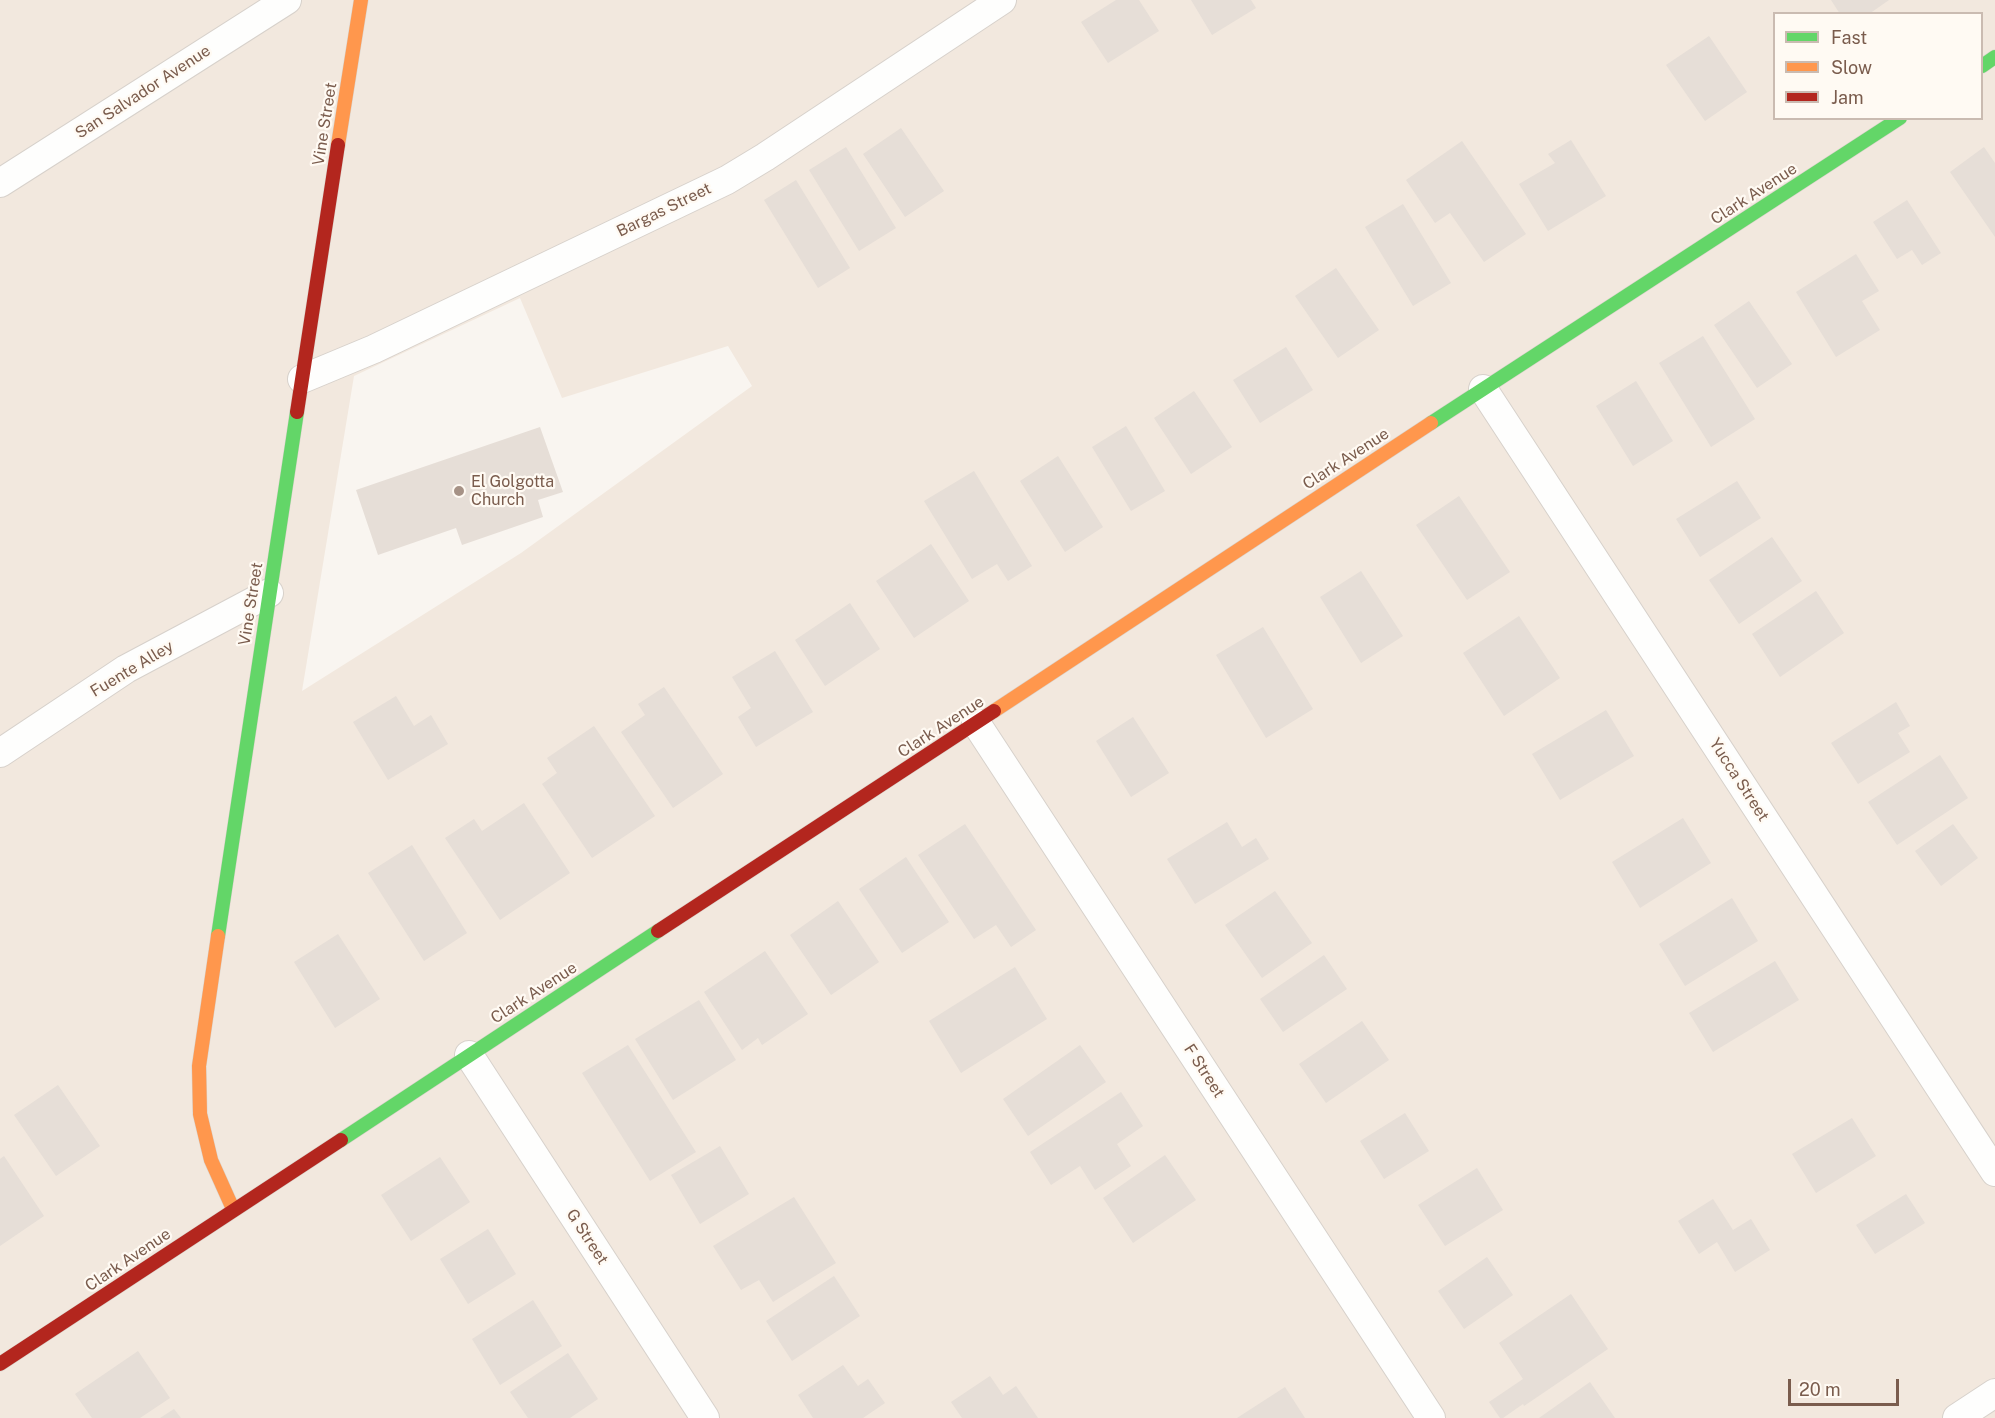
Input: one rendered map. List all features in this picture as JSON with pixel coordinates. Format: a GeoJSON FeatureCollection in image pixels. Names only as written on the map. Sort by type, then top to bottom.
{"type":"FeatureCollection","features":[{"type":"Feature","properties":{"kind":"street","name":"San Salvador Avenue"},"geometry":{"type":"LineString","coordinates":[[0,183],[287,0]]}},
{"type":"Feature","properties":{"kind":"street","name":"Vine Street"},"geometry":{"type":"LineString","coordinates":[[233,1209],[211,1160],[200,1114],[199,1066],[269,593],[361,0]]}},
{"type":"Feature","properties":{"kind":"street","name":"Bargas Street"},"geometry":{"type":"LineString","coordinates":[[302,379],[374,349],[727,180],[765,158],[1002,0]]}},
{"type":"Feature","properties":{"kind":"street","name":"Clark Avenue"},"geometry":{"type":"LineString","coordinates":[[0,1364],[1482,389],[1897,120]]}},
{"type":"Feature","properties":{"kind":"street","name":"Yucca Street"},"geometry":{"type":"LineString","coordinates":[[1482,389],[1995,1172]]}},
{"type":"Feature","properties":{"kind":"street","name":"Fuente Alley"},"geometry":{"type":"LineString","coordinates":[[0,753],[126,669],[269,593]]}},
{"type":"Feature","properties":{"kind":"street","name":"F Street"},"geometry":{"type":"LineString","coordinates":[[976,723],[1431,1418]]}},
{"type":"Feature","properties":{"kind":"street","name":"G Street"},"geometry":{"type":"LineString","coordinates":[[468,1055],[705,1418]]}},
{"type":"Feature","properties":{"kind":"street"},"geometry":{"type":"LineString","coordinates":[[1957,1418],[1995,1393]]}},
{"type":"Feature","properties":{"kind":"shaded area"},"geometry":{"type":"Polygon","coordinates":[[[0,0],[1995,0],[1995,1418],[0,1418],[0,0]],[[520,298],[354,376],[302,691],[521,553],[752,386],[728,346],[562,398],[520,298]]]}},
{"type":"Feature","properties":{"kind":"building"},"geometry":{"type":"Polygon","coordinates":[[[1116,0],[1139,0],[1159,31],[1108,63],[1081,22],[1116,0]]]}},
{"type":"Feature","properties":{"kind":"building"},"geometry":{"type":"Polygon","coordinates":[[[1191,0],[1251,0],[1256,8],[1212,35],[1191,0]]]}},
{"type":"Feature","properties":{"kind":"building"},"geometry":{"type":"Polygon","coordinates":[[[1831,0],[1889,0],[1872,12],[1839,12],[1831,0]]]}},
{"type":"Feature","properties":{"kind":"building"},"geometry":{"type":"Polygon","coordinates":[[[1709,36],[1747,92],[1705,121],[1666,65],[1709,36]]]}},
{"type":"Feature","properties":{"kind":"building"},"geometry":{"type":"Polygon","coordinates":[[[901,128],[944,191],[905,217],[863,154],[901,128]]]}},
{"type":"Feature","properties":{"kind":"building"},"geometry":{"type":"Polygon","coordinates":[[[1571,140],[1606,196],[1548,231],[1519,184],[1555,163],[1548,154],[1571,140]]]}},
{"type":"Feature","properties":{"kind":"building"},"geometry":{"type":"Polygon","coordinates":[[[1462,141],[1526,234],[1484,262],[1450,213],[1435,223],[1406,180],[1462,141]]]}},
{"type":"Feature","properties":{"kind":"building"},"geometry":{"type":"Polygon","coordinates":[[[846,147],[896,228],[859,251],[809,170],[846,147]]]}},
{"type":"Feature","properties":{"kind":"building"},"geometry":{"type":"Polygon","coordinates":[[[1984,147],[1995,163],[1995,237],[1950,172],[1984,147]]]}},
{"type":"Feature","properties":{"kind":"building"},"geometry":{"type":"Polygon","coordinates":[[[796,180],[850,268],[818,288],[764,200],[796,180]]]}},
{"type":"Feature","properties":{"kind":"building"},"geometry":{"type":"Polygon","coordinates":[[[1907,200],[1941,253],[1922,265],[1912,250],[1897,259],[1873,222],[1907,200]]]}},
{"type":"Feature","properties":{"kind":"building"},"geometry":{"type":"Polygon","coordinates":[[[1403,204],[1451,283],[1413,306],[1365,227],[1403,204]]]}},
{"type":"Feature","properties":{"kind":"building"},"geometry":{"type":"Polygon","coordinates":[[[1856,254],[1879,291],[1862,301],[1880,330],[1836,357],[1796,292],[1856,254]]]}},
{"type":"Feature","properties":{"kind":"building"},"geometry":{"type":"Polygon","coordinates":[[[1336,268],[1379,330],[1338,358],[1295,296],[1336,268]]]}},
{"type":"Feature","properties":{"kind":"building"},"geometry":{"type":"Polygon","coordinates":[[[1749,301],[1792,364],[1757,388],[1714,325],[1749,301]]]}},
{"type":"Feature","properties":{"kind":"building"},"geometry":{"type":"Polygon","coordinates":[[[1703,336],[1755,419],[1711,447],[1659,363],[1703,336]]]}},
{"type":"Feature","properties":{"kind":"building"},"geometry":{"type":"Polygon","coordinates":[[[1286,347],[1313,390],[1260,423],[1233,380],[1286,347]]]}},
{"type":"Feature","properties":{"kind":"building"},"geometry":{"type":"Polygon","coordinates":[[[1636,381],[1673,441],[1633,466],[1596,406],[1636,381]]]}},
{"type":"Feature","properties":{"kind":"building"},"geometry":{"type":"Polygon","coordinates":[[[1194,391],[1232,447],[1191,474],[1154,418],[1194,391]]]}},
{"type":"Feature","properties":{"kind":"building"},"geometry":{"type":"Polygon","coordinates":[[[1126,426],[1165,491],[1131,511],[1092,447],[1126,426]]]}},
{"type":"Feature","properties":{"kind":"building","name":"El Golgotta Church"},"geometry":{"type":"Polygon","coordinates":[[[540,427],[563,492],[538,500],[543,517],[462,545],[456,528],[378,555],[356,490],[540,427]]]}},
{"type":"Feature","properties":{"kind":"building"},"geometry":{"type":"Polygon","coordinates":[[[1058,456],[1103,527],[1065,552],[1020,481],[1058,456]]]}},
{"type":"Feature","properties":{"kind":"building"},"geometry":{"type":"Polygon","coordinates":[[[974,471],[1032,566],[1008,581],[997,564],[972,579],[924,501],[974,471]]]}},
{"type":"Feature","properties":{"kind":"building"},"geometry":{"type":"Polygon","coordinates":[[[1737,481],[1761,518],[1700,557],[1676,519],[1737,481]]]}},
{"type":"Feature","properties":{"kind":"building"},"geometry":{"type":"Polygon","coordinates":[[[1459,496],[1510,572],[1467,600],[1416,525],[1459,496]]]}},
{"type":"Feature","properties":{"kind":"building"},"geometry":{"type":"Polygon","coordinates":[[[1772,537],[1802,581],[1739,624],[1709,580],[1772,537]]]}},
{"type":"Feature","properties":{"kind":"building"},"geometry":{"type":"Polygon","coordinates":[[[931,544],[969,601],[914,638],[876,581],[931,544]]]}},
{"type":"Feature","properties":{"kind":"building"},"geometry":{"type":"Polygon","coordinates":[[[1361,571],[1403,636],[1361,663],[1320,597],[1361,571]]]}},
{"type":"Feature","properties":{"kind":"building"},"geometry":{"type":"Polygon","coordinates":[[[1816,591],[1844,633],[1780,677],[1752,634],[1816,591]]]}},
{"type":"Feature","properties":{"kind":"building"},"geometry":{"type":"Polygon","coordinates":[[[850,603],[880,649],[825,686],[795,640],[850,603]]]}},
{"type":"Feature","properties":{"kind":"building"},"geometry":{"type":"Polygon","coordinates":[[[1519,616],[1560,678],[1504,716],[1463,653],[1519,616]]]}},
{"type":"Feature","properties":{"kind":"building"},"geometry":{"type":"Polygon","coordinates":[[[1263,627],[1313,709],[1266,738],[1216,655],[1263,627]]]}},
{"type":"Feature","properties":{"kind":"building"},"geometry":{"type":"Polygon","coordinates":[[[775,651],[813,712],[756,747],[738,717],[751,708],[732,677],[775,651]]]}},
{"type":"Feature","properties":{"kind":"building"},"geometry":{"type":"Polygon","coordinates":[[[664,687],[723,774],[673,808],[621,732],[645,715],[638,704],[664,687]]]}},
{"type":"Feature","properties":{"kind":"building"},"geometry":{"type":"Polygon","coordinates":[[[396,696],[414,726],[431,715],[448,744],[388,780],[353,722],[396,696]]]}},
{"type":"Feature","properties":{"kind":"building"},"geometry":{"type":"Polygon","coordinates":[[[1896,702],[1910,726],[1898,733],[1910,752],[1858,784],[1831,743],[1896,702]]]}},
{"type":"Feature","properties":{"kind":"building"},"geometry":{"type":"Polygon","coordinates":[[[1606,710],[1634,756],[1560,800],[1532,754],[1606,710]]]}},
{"type":"Feature","properties":{"kind":"building"},"geometry":{"type":"Polygon","coordinates":[[[1133,717],[1169,773],[1131,797],[1096,741],[1133,717]]]}},
{"type":"Feature","properties":{"kind":"building"},"geometry":{"type":"Polygon","coordinates":[[[594,726],[655,816],[592,858],[542,784],[557,773],[547,758],[594,726]]]}},
{"type":"Feature","properties":{"kind":"building"},"geometry":{"type":"Polygon","coordinates":[[[1940,755],[1968,798],[1897,845],[1868,802],[1940,755]]]}},
{"type":"Feature","properties":{"kind":"building"},"geometry":{"type":"Polygon","coordinates":[[[524,803],[570,873],[500,920],[445,838],[474,819],[482,831],[524,803]]]}},
{"type":"Feature","properties":{"kind":"building"},"geometry":{"type":"Polygon","coordinates":[[[1683,818],[1711,863],[1640,908],[1612,862],[1683,818]]]}},
{"type":"Feature","properties":{"kind":"building"},"geometry":{"type":"Polygon","coordinates":[[[1227,822],[1242,847],[1256,838],[1269,859],[1195,904],[1167,859],[1227,822]]]}},
{"type":"Feature","properties":{"kind":"building"},"geometry":{"type":"Polygon","coordinates":[[[965,824],[1036,930],[1011,947],[996,925],[974,939],[918,855],[965,824]]]}},
{"type":"Feature","properties":{"kind":"building"},"geometry":{"type":"Polygon","coordinates":[[[1953,824],[1978,858],[1941,886],[1915,851],[1953,824]]]}},
{"type":"Feature","properties":{"kind":"building"},"geometry":{"type":"Polygon","coordinates":[[[412,845],[467,933],[424,961],[368,873],[412,845]]]}},
{"type":"Feature","properties":{"kind":"building"},"geometry":{"type":"Polygon","coordinates":[[[906,857],[949,922],[902,953],[859,889],[906,857]]]}},
{"type":"Feature","properties":{"kind":"building"},"geometry":{"type":"Polygon","coordinates":[[[1275,891],[1312,943],[1262,978],[1225,925],[1275,891]]]}},
{"type":"Feature","properties":{"kind":"building"},"geometry":{"type":"Polygon","coordinates":[[[1732,898],[1758,941],[1685,986],[1659,944],[1732,898]]]}},
{"type":"Feature","properties":{"kind":"building"},"geometry":{"type":"Polygon","coordinates":[[[838,901],[879,962],[831,995],[790,935],[838,901]]]}},
{"type":"Feature","properties":{"kind":"building"},"geometry":{"type":"Polygon","coordinates":[[[338,934],[380,999],[335,1028],[294,962],[338,934]]]}},
{"type":"Feature","properties":{"kind":"building"},"geometry":{"type":"Polygon","coordinates":[[[765,951],[808,1014],[762,1045],[758,1038],[742,1050],[704,992],[765,951]]]}},
{"type":"Feature","properties":{"kind":"building"},"geometry":{"type":"Polygon","coordinates":[[[1324,955],[1347,989],[1283,1032],[1260,999],[1324,955]]]}},
{"type":"Feature","properties":{"kind":"building"},"geometry":{"type":"Polygon","coordinates":[[[1775,961],[1799,1000],[1713,1052],[1689,1013],[1775,961]]]}},
{"type":"Feature","properties":{"kind":"building"},"geometry":{"type":"Polygon","coordinates":[[[1015,967],[1047,1019],[961,1073],[929,1021],[1015,967]]]}},
{"type":"Feature","properties":{"kind":"building"},"geometry":{"type":"Polygon","coordinates":[[[699,1000],[736,1060],[673,1100],[635,1039],[699,1000]]]}},
{"type":"Feature","properties":{"kind":"building"},"geometry":{"type":"Polygon","coordinates":[[[1362,1021],[1389,1060],[1326,1103],[1299,1064],[1362,1021]]]}},
{"type":"Feature","properties":{"kind":"building"},"geometry":{"type":"Polygon","coordinates":[[[628,1045],[696,1152],[650,1181],[582,1073],[628,1045]]]}},
{"type":"Feature","properties":{"kind":"building"},"geometry":{"type":"Polygon","coordinates":[[[1080,1045],[1106,1082],[1028,1136],[1003,1099],[1080,1045]]]}},
{"type":"Feature","properties":{"kind":"building"},"geometry":{"type":"Polygon","coordinates":[[[58,1085],[100,1146],[56,1176],[14,1115],[58,1085]]]}},
{"type":"Feature","properties":{"kind":"building"},"geometry":{"type":"Polygon","coordinates":[[[1121,1092],[1143,1126],[1117,1144],[1131,1166],[1095,1190],[1080,1166],[1051,1185],[1030,1152],[1121,1092]]]}},
{"type":"Feature","properties":{"kind":"building"},"geometry":{"type":"Polygon","coordinates":[[[1405,1113],[1429,1151],[1384,1179],[1360,1141],[1405,1113]]]}},
{"type":"Feature","properties":{"kind":"building"},"geometry":{"type":"Polygon","coordinates":[[[1852,1118],[1876,1156],[1816,1193],[1792,1154],[1852,1118]]]}},
{"type":"Feature","properties":{"kind":"building"},"geometry":{"type":"Polygon","coordinates":[[[720,1146],[749,1194],[700,1224],[671,1175],[720,1146]]]}},
{"type":"Feature","properties":{"kind":"building"},"geometry":{"type":"Polygon","coordinates":[[[1165,1155],[1196,1200],[1133,1243],[1103,1198],[1165,1155]]]}},
{"type":"Feature","properties":{"kind":"building"},"geometry":{"type":"Polygon","coordinates":[[[4,1156],[44,1216],[0,1246],[0,1159],[4,1156]]]}},
{"type":"Feature","properties":{"kind":"building"},"geometry":{"type":"Polygon","coordinates":[[[440,1157],[470,1202],[411,1241],[381,1195],[440,1157]]]}},
{"type":"Feature","properties":{"kind":"building"},"geometry":{"type":"Polygon","coordinates":[[[1477,1168],[1503,1210],[1445,1246],[1418,1205],[1477,1168]]]}},
{"type":"Feature","properties":{"kind":"building"},"geometry":{"type":"Polygon","coordinates":[[[1906,1194],[1925,1223],[1875,1254],[1856,1225],[1906,1194]]]}},
{"type":"Feature","properties":{"kind":"building"},"geometry":{"type":"Polygon","coordinates":[[[794,1197],[836,1263],[773,1302],[759,1280],[741,1290],[713,1246],[794,1197]]]}},
{"type":"Feature","properties":{"kind":"building"},"geometry":{"type":"Polygon","coordinates":[[[1713,1199],[1733,1230],[1751,1219],[1770,1250],[1735,1272],[1717,1242],[1699,1254],[1678,1221],[1713,1199]]]}},
{"type":"Feature","properties":{"kind":"building"},"geometry":{"type":"Polygon","coordinates":[[[488,1229],[516,1274],[468,1304],[440,1259],[488,1229]]]}},
{"type":"Feature","properties":{"kind":"building"},"geometry":{"type":"Polygon","coordinates":[[[1487,1257],[1513,1295],[1464,1329],[1438,1291],[1487,1257]]]}},
{"type":"Feature","properties":{"kind":"building"},"geometry":{"type":"Polygon","coordinates":[[[834,1276],[860,1316],[792,1361],[766,1321],[834,1276]]]}},
{"type":"Feature","properties":{"kind":"building"},"geometry":{"type":"Polygon","coordinates":[[[1571,1294],[1608,1349],[1524,1406],[1523,1404],[1500,1418],[1489,1402],[1523,1379],[1499,1343],[1571,1294]]]}},
{"type":"Feature","properties":{"kind":"building"},"geometry":{"type":"Polygon","coordinates":[[[533,1300],[562,1346],[500,1385],[472,1339],[533,1300]]]}},
{"type":"Feature","properties":{"kind":"building"},"geometry":{"type":"Polygon","coordinates":[[[138,1351],[170,1398],[140,1418],[92,1418],[75,1394],[138,1351]]]}},
{"type":"Feature","properties":{"kind":"building"},"geometry":{"type":"Polygon","coordinates":[[[568,1353],[598,1399],[570,1418],[528,1418],[510,1392],[568,1353]]]}},
{"type":"Feature","properties":{"kind":"building"},"geometry":{"type":"Polygon","coordinates":[[[843,1365],[858,1386],[868,1379],[885,1403],[863,1418],[813,1418],[798,1395],[843,1365]]]}},
{"type":"Feature","properties":{"kind":"building"},"geometry":{"type":"Polygon","coordinates":[[[990,1376],[1003,1395],[1016,1386],[1038,1418],[962,1418],[951,1402],[990,1376]]]}},
{"type":"Feature","properties":{"kind":"building"},"geometry":{"type":"Polygon","coordinates":[[[1590,1382],[1615,1418],[1539,1418],[1590,1382]]]}},
{"type":"Feature","properties":{"kind":"building"},"geometry":{"type":"Polygon","coordinates":[[[1285,1387],[1305,1418],[1237,1418],[1285,1387]]]}},
{"type":"Feature","properties":{"kind":"building"},"geometry":{"type":"Polygon","coordinates":[[[174,1409],[181,1418],[160,1418],[174,1409]]]}},
{"type":"Feature","properties":{"kind":"traffic: fast"},"geometry":{"type":"LineString","coordinates":[[1983,65],[1995,57]]}},
{"type":"Feature","properties":{"kind":"traffic: fast"},"geometry":{"type":"LineString","coordinates":[[1431,423],[1897,120]]}},
{"type":"Feature","properties":{"kind":"traffic: fast"},"geometry":{"type":"LineString","coordinates":[[218,936],[297,412]]}},
{"type":"Feature","properties":{"kind":"traffic: fast"},"geometry":{"type":"LineString","coordinates":[[341,1140],[658,931]]}},
{"type":"Feature","properties":{"kind":"traffic: slow"},"geometry":{"type":"LineString","coordinates":[[338,145],[361,0]]}},
{"type":"Feature","properties":{"kind":"traffic: slow"},"geometry":{"type":"LineString","coordinates":[[994,711],[1431,423]]}},
{"type":"Feature","properties":{"kind":"traffic: slow"},"geometry":{"type":"LineString","coordinates":[[218,936],[199,1066],[200,1114],[211,1160],[233,1209]]}},
{"type":"Feature","properties":{"kind":"traffic: jam"},"geometry":{"type":"LineString","coordinates":[[297,412],[338,145]]}},
{"type":"Feature","properties":{"kind":"traffic: jam"},"geometry":{"type":"LineString","coordinates":[[658,931],[994,711]]}},
{"type":"Feature","properties":{"kind":"traffic: jam"},"geometry":{"type":"LineString","coordinates":[[0,1364],[341,1140]]}},
{"type":"Feature","properties":{"kind":"place","name":"El Golgotta Church"},"geometry":{"type":"Point","coordinates":[459,491]}}]}
